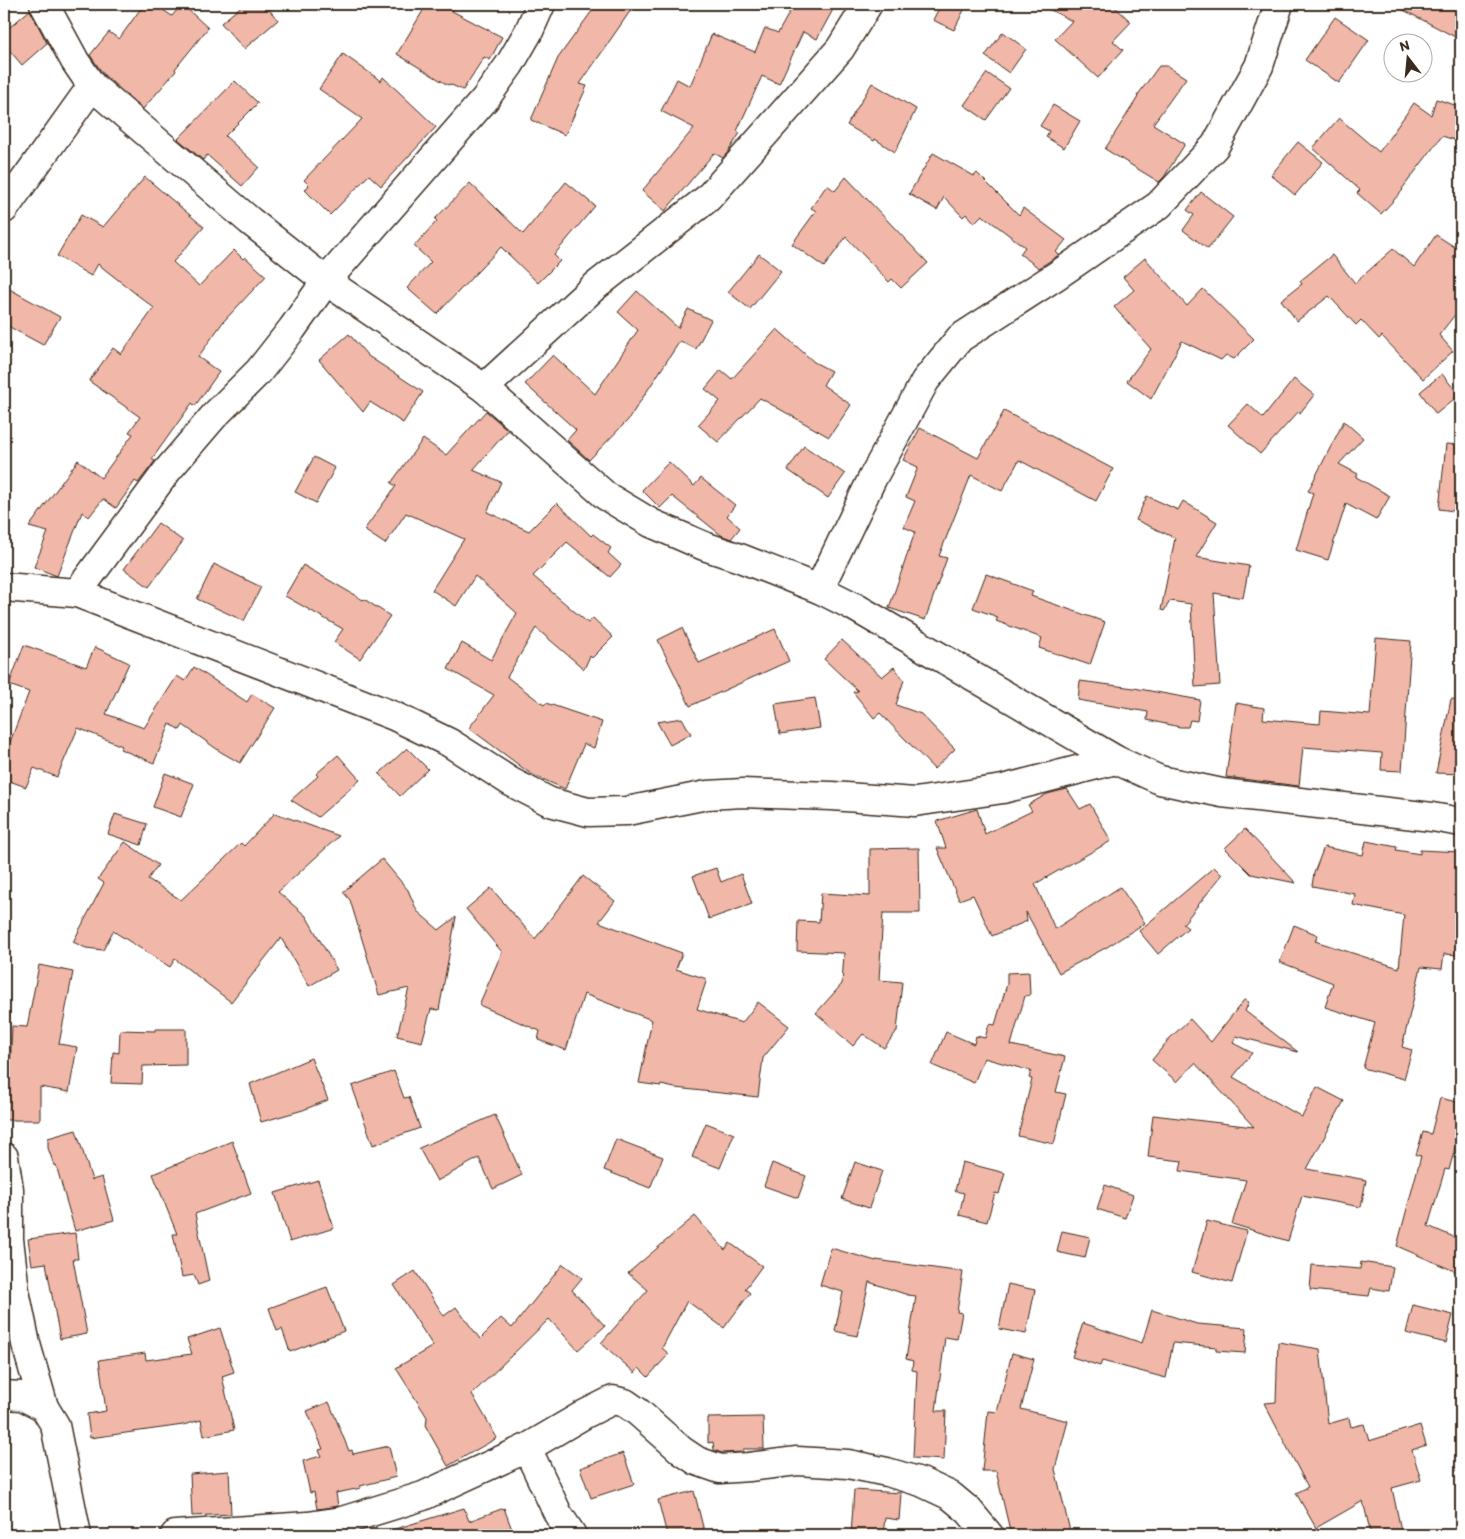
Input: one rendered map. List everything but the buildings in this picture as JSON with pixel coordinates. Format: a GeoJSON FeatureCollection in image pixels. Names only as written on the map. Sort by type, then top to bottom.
{"type":"FeatureCollection","features":[{"type":"Feature","properties":{"kind":"street"},"geometry":{"type":"LineString","coordinates":[[44,4],[75,60],[92,86],[250,221],[326,281],[484,388],[606,496],[628,510],[651,523],[704,546],[819,589],[853,606],[1116,760],[1160,780],[1222,793],[1461,822]]}},
{"type":"Feature","properties":{"kind":"street"},"geometry":{"type":"LineString","coordinates":[[77,593],[167,471],[214,416],[259,371],[326,281],[485,99],[510,64],[541,4]]}},
{"type":"Feature","properties":{"kind":"street"},"geometry":{"type":"LineString","coordinates":[[484,388],[593,288],[708,198],[840,49],[868,4]]}},
{"type":"Feature","properties":{"kind":"street"},"geometry":{"type":"LineString","coordinates":[[819,589],[872,478],[925,381],[960,338],[1056,276],[1159,205],[1215,146],[1259,66],[1279,4]]}},
{"type":"Feature","properties":{"kind":"street"},"geometry":{"type":"LineString","coordinates":[[4,209],[92,86]]}},
{"type":"Feature","properties":{"kind":"street"},"geometry":{"type":"LineString","coordinates":[[4,587],[77,593],[394,716],[450,743],[511,782],[550,802],[588,812],[627,811],[707,795],[743,793],[832,796],[916,802],[1003,789],[1116,760]]}},
{"type":"Feature","properties":{"kind":"street"},"geometry":{"type":"LineString","coordinates":[[4,1157],[8,1188],[9,1239],[15,1291],[26,1344],[44,1407],[55,1424],[77,1535]]}},
{"type":"Feature","properties":{"kind":"street"},"geometry":{"type":"LineString","coordinates":[[4,1394],[22,1396],[44,1407]]}},
{"type":"Feature","properties":{"kind":"street"},"geometry":{"type":"LineString","coordinates":[[175,1535],[308,1526],[342,1521],[423,1496],[527,1448],[584,1414],[613,1400],[625,1404],[638,1412],[682,1451],[697,1461],[720,1468],[749,1467],[797,1461],[848,1464],[887,1472],[921,1482],[951,1496],[969,1511],[989,1535]]}},
{"type":"Feature","properties":{"kind":"street"},"geometry":{"type":"LineString","coordinates":[[527,1448],[558,1514],[572,1535]]}}]}
